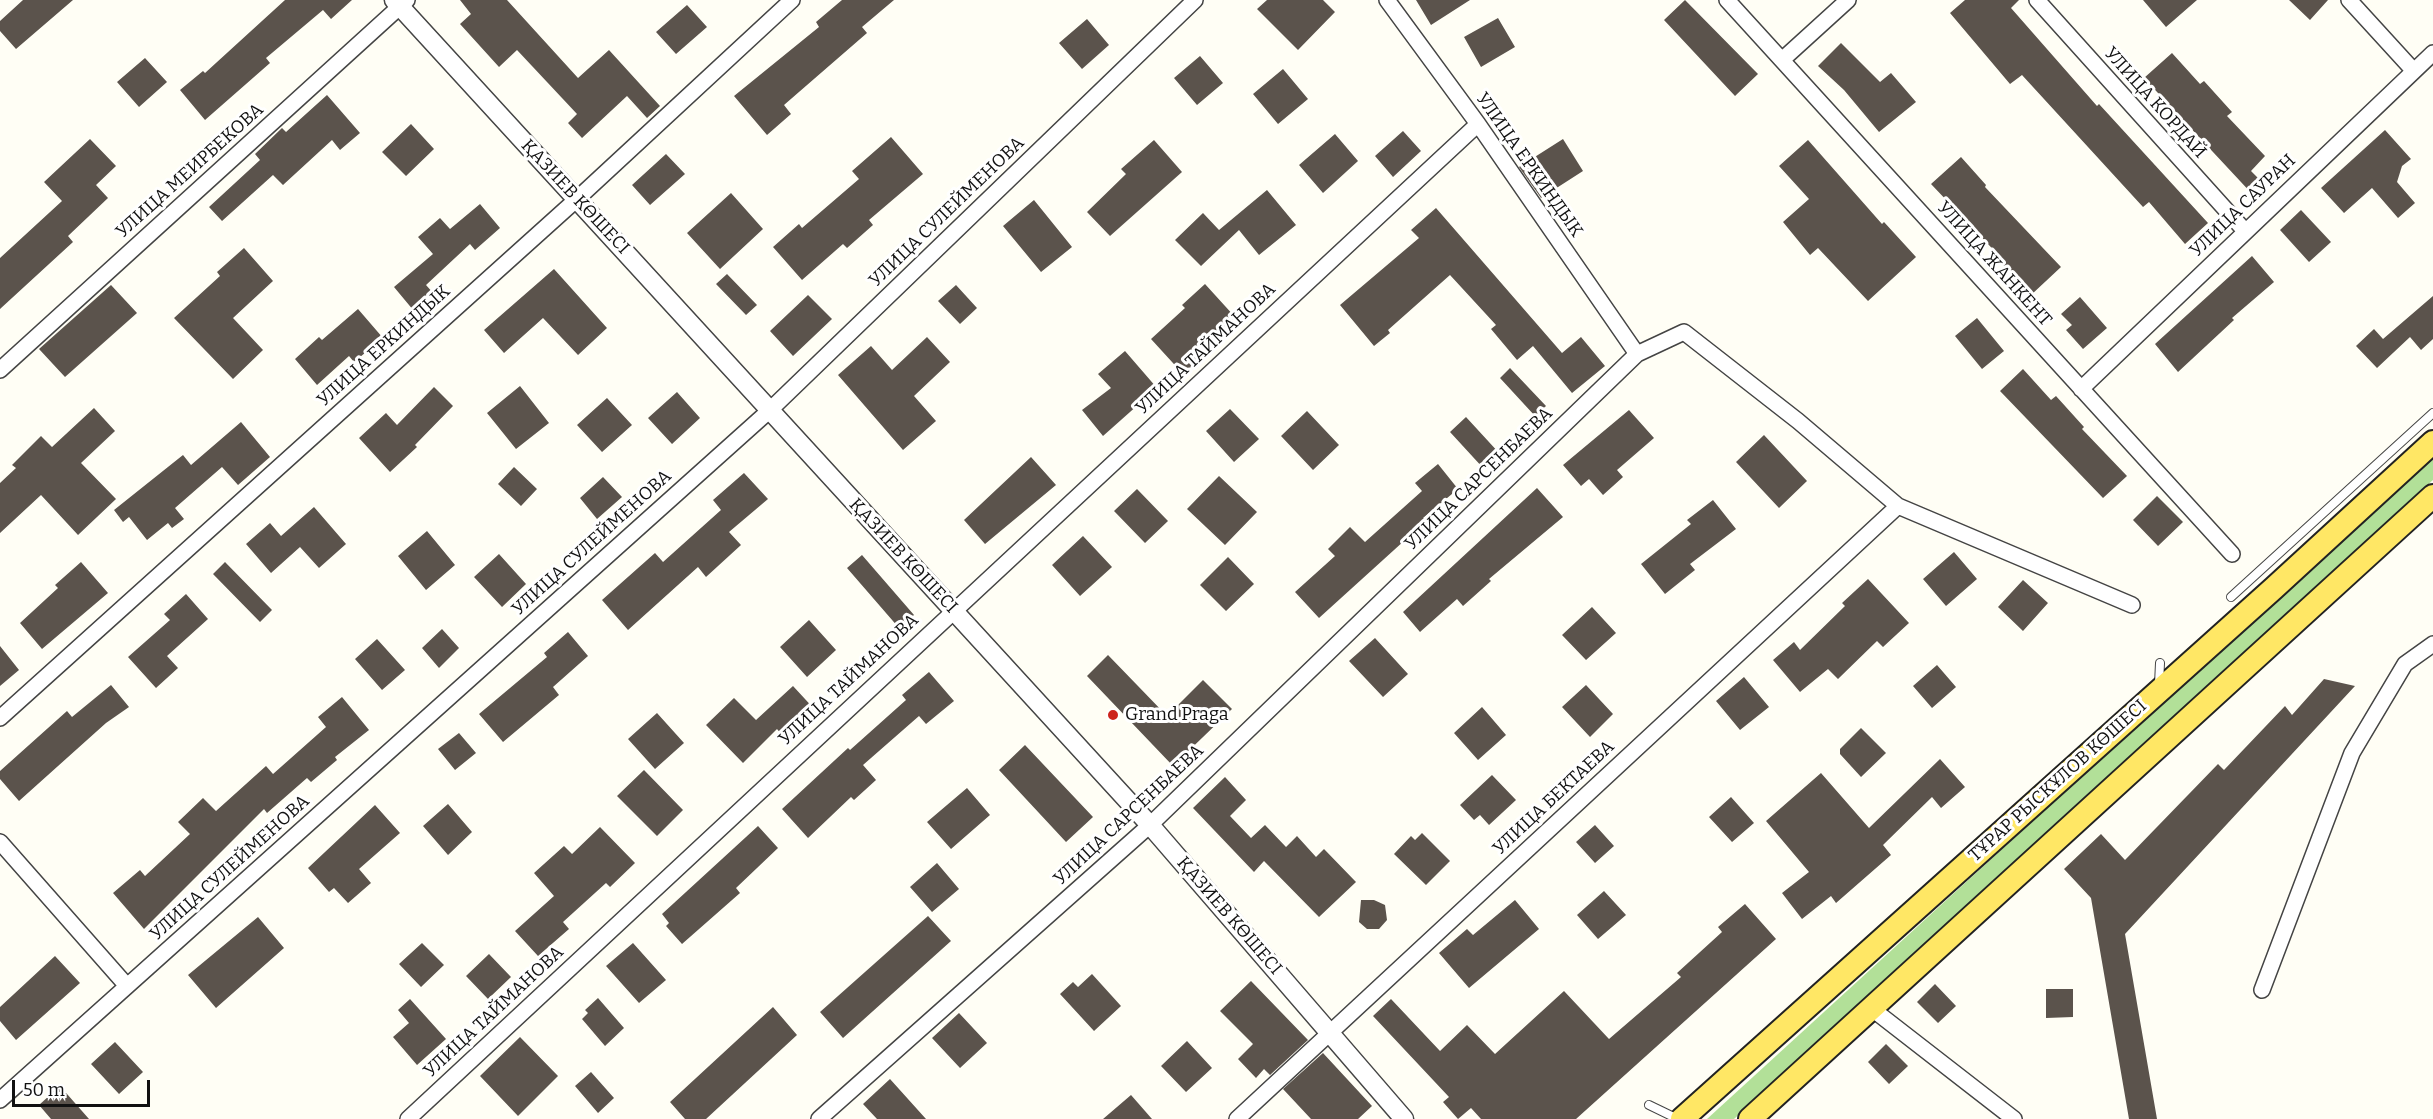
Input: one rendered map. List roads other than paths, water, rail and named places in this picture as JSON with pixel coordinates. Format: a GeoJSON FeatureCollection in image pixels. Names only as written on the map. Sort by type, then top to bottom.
{"type":"FeatureCollection","features":[{"type":"Feature","properties":{"kind":"main road","name":"ТҰРАР РЫСКҰЛОВ КӨШЕСІ"},"geometry":{"type":"LineString","coordinates":[[1680,1119],[2159,691],[2433,442]]}},
{"type":"Feature","properties":{"kind":"main road"},"geometry":{"type":"LineString","coordinates":[[1749,1119],[2433,496]]}},
{"type":"Feature","properties":{"kind":"street","name":"УЛИЦА ЕРКИНДЫК"},"geometry":{"type":"LineString","coordinates":[[0,718],[577,199],[792,0]]}},
{"type":"Feature","properties":{"kind":"street","name":"УЛИЦА СУЛЕЙМЕНОВА"},"geometry":{"type":"LineString","coordinates":[[0,1100],[770,410],[1195,0]]}},
{"type":"Feature","properties":{"kind":"street","name":"УЛИЦА ЕРКИНДЫК"},"geometry":{"type":"LineString","coordinates":[[1387,0],[1478,124],[1637,354]]}},
{"type":"Feature","properties":{"kind":"street","name":"УЛИЦА ЖАНКЕНТ"},"geometry":{"type":"LineString","coordinates":[[1727,0],[2232,554]]}},
{"type":"Feature","properties":{"kind":"street"},"geometry":{"type":"LineString","coordinates":[[1782,60],[1848,0]]}},
{"type":"Feature","properties":{"kind":"street","name":"УЛИЦА КОРДАЙ"},"geometry":{"type":"LineString","coordinates":[[2037,0],[2245,231]]}},
{"type":"Feature","properties":{"kind":"street"},"geometry":{"type":"LineString","coordinates":[[2349,0],[2413,70]]}},
{"type":"Feature","properties":{"kind":"street","name":"ҚАЗИЕВ КӨШЕСІ"},"geometry":{"type":"LineString","coordinates":[[400,2],[577,199],[1150,825],[1404,1119]]}},
{"type":"Feature","properties":{"kind":"street","name":"УЛИЦА МЕИРБЕКОВА"},"geometry":{"type":"LineString","coordinates":[[0,370],[400,2]]}},
{"type":"Feature","properties":{"kind":"street","name":"УЛИЦА САУРАН"},"geometry":{"type":"LineString","coordinates":[[2081,388],[2433,52]]}},
{"type":"Feature","properties":{"kind":"street","name":"УЛИЦА ТАЙМАНОВА"},"geometry":{"type":"LineString","coordinates":[[408,1119],[1478,124]]}},
{"type":"Feature","properties":{"kind":"street","name":"УЛИЦА САРСЕНБАЕВА"},"geometry":{"type":"LineString","coordinates":[[819,1119],[1150,825],[1637,354],[1684,332],[1798,421],[1898,506]]}},
{"type":"Feature","properties":{"kind":"street"},"geometry":{"type":"LineString","coordinates":[[1898,506],[2132,605]]}},
{"type":"Feature","properties":{"kind":"street","name":"УЛИЦА БЕКТАЕВА"},"geometry":{"type":"LineString","coordinates":[[1237,1119],[1898,506]]}},
{"type":"Feature","properties":{"kind":"street"},"geometry":{"type":"LineString","coordinates":[[2262,990],[2352,753],[2405,664],[2433,645]]}},
{"type":"Feature","properties":{"kind":"street"},"geometry":{"type":"LineString","coordinates":[[0,843],[127,986]]}},
{"type":"Feature","properties":{"kind":"street"},"geometry":{"type":"LineString","coordinates":[[1871,1008],[2014,1119]]}},
{"type":"Feature","properties":{"kind":"lane"},"geometry":{"type":"LineString","coordinates":[[2230,597],[2433,413]]}},
{"type":"Feature","properties":{"kind":"lane"},"geometry":{"type":"LineString","coordinates":[[2159,691],[2160,663]]}},
{"type":"Feature","properties":{"kind":"lane"},"geometry":{"type":"LineString","coordinates":[[1649,1105],[1680,1119]]}},
{"type":"Feature","properties":{"kind":"place","name":"Grand Praga"},"geometry":{"type":"Point","coordinates":[1113,715]}}]}
